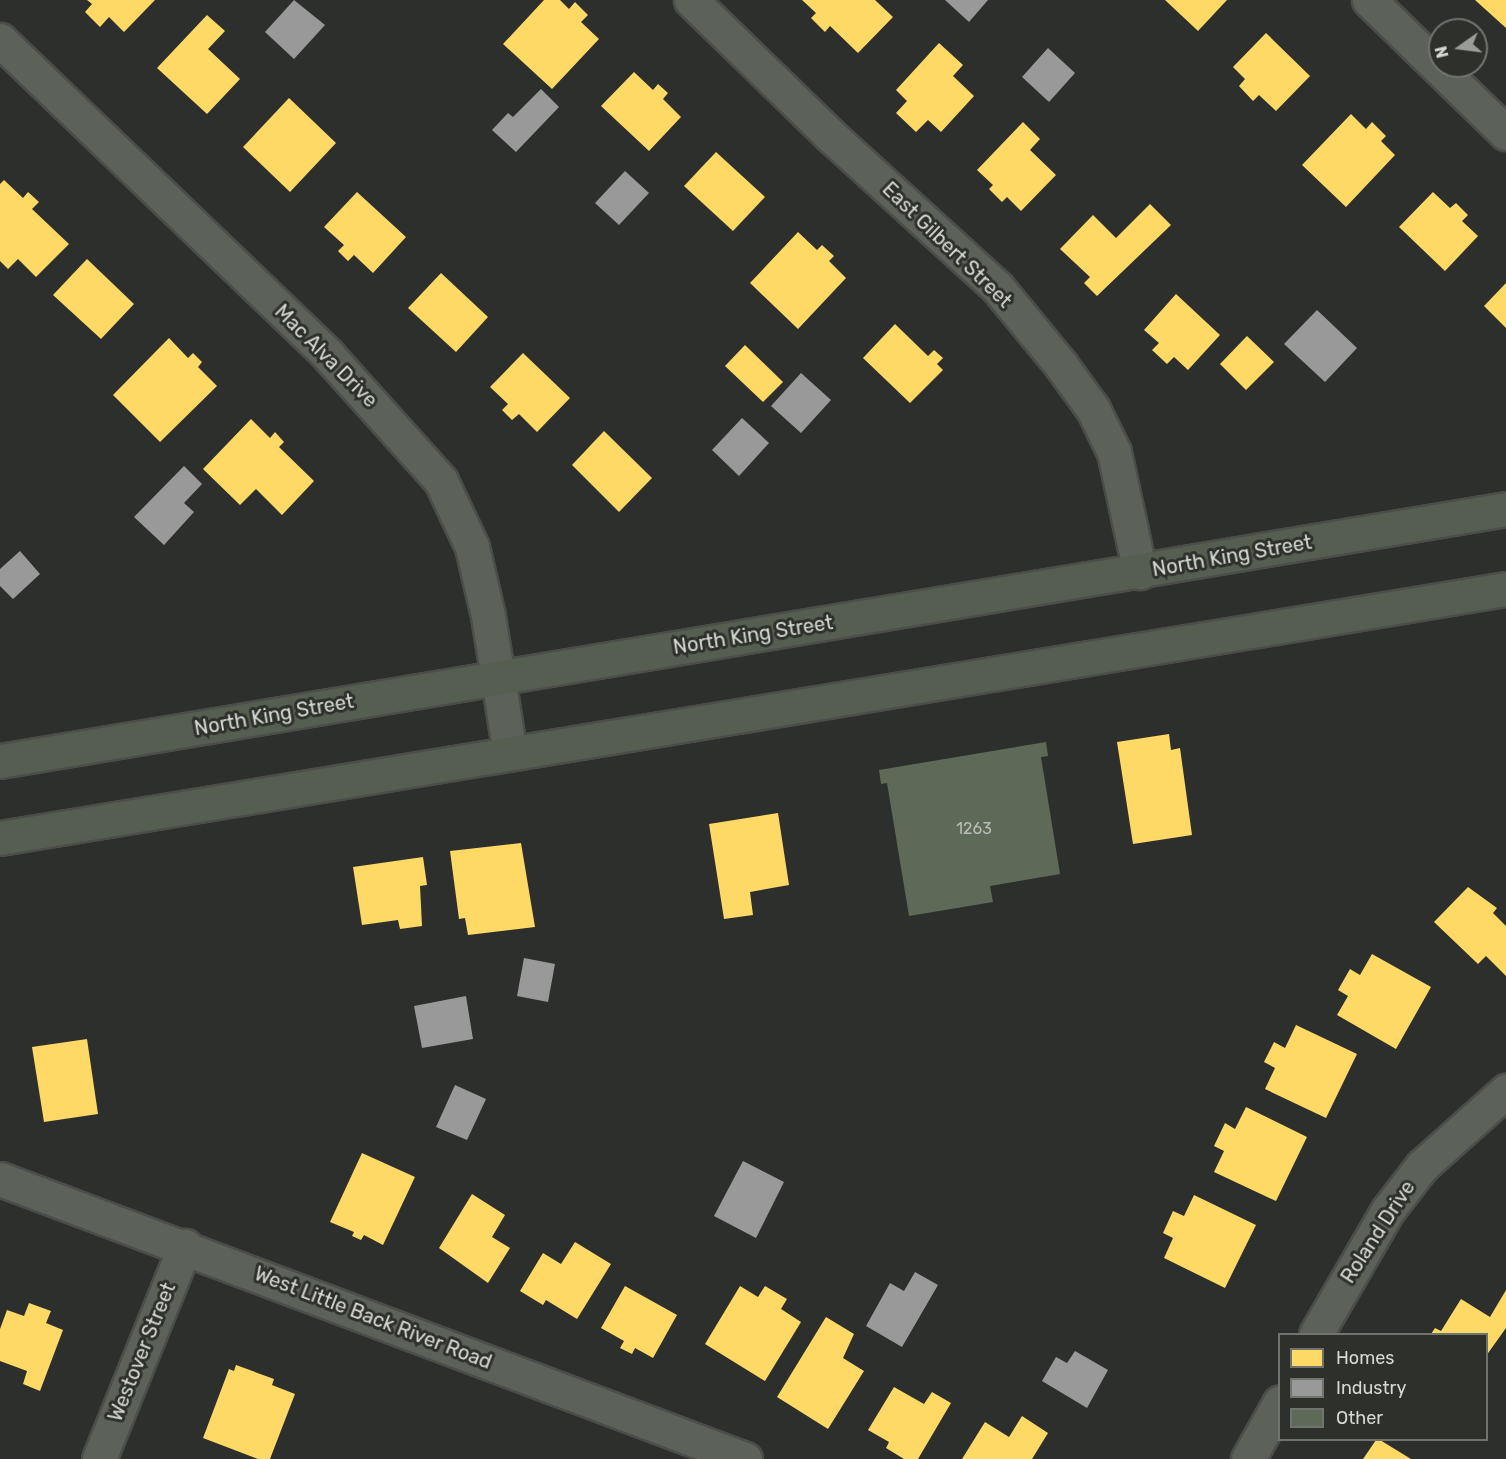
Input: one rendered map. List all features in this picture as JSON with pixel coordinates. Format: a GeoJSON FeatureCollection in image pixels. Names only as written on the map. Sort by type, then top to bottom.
{"type":"FeatureCollection","features":[{"type":"Feature","properties":{"kind":"main road","name":"North King Street"},"geometry":{"type":"LineString","coordinates":[[0,761],[1506,509]]}},
{"type":"Feature","properties":{"kind":"main road"},"geometry":{"type":"LineString","coordinates":[[0,838],[1506,590]]}},
{"type":"Feature","properties":{"kind":"street","name":"East Gilbert Street"},"geometry":{"type":"LineString","coordinates":[[691,0],[831,136],[997,287],[1061,364],[1093,409],[1114,452],[1140,572]]}},
{"type":"Feature","properties":{"kind":"street"},"geometry":{"type":"LineString","coordinates":[[1369,0],[1506,133]]}},
{"type":"Feature","properties":{"kind":"street","name":"Mac Alva Drive"},"geometry":{"type":"LineString","coordinates":[[0,40],[328,355],[441,481],[472,547],[498,678],[510,753]]}},
{"type":"Feature","properties":{"kind":"street","name":"Roland Drive"},"geometry":{"type":"LineString","coordinates":[[1318,1333],[1388,1210],[1422,1166],[1506,1091]]}},
{"type":"Feature","properties":{"kind":"street","name":"West Little Back River Road"},"geometry":{"type":"LineString","coordinates":[[0,1179],[185,1246],[745,1459]]}},
{"type":"Feature","properties":{"kind":"street","name":"Westover Street"},"geometry":{"type":"LineString","coordinates":[[99,1459],[185,1246]]}},
{"type":"Feature","properties":{"kind":"street"},"geometry":{"type":"LineString","coordinates":[[1248,1459],[1278,1406]]}},
{"type":"Feature","properties":{"kind":"building: Homes"},"geometry":{"type":"Polygon","coordinates":[[[87,0],[155,0],[124,32],[109,17],[100,27],[85,12],[92,4],[87,0]]]}},
{"type":"Feature","properties":{"kind":"building: Homes"},"geometry":{"type":"Polygon","coordinates":[[[544,0],[560,0],[569,9],[575,2],[588,15],[581,22],[599,39],[552,89],[503,44],[544,0]]]}},
{"type":"Feature","properties":{"kind":"building: Homes"},"geometry":{"type":"Polygon","coordinates":[[[802,0],[875,0],[893,17],[858,53],[830,26],[825,32],[811,18],[816,13],[802,0]]]}},
{"type":"Feature","properties":{"kind":"building: Homes"},"geometry":{"type":"Polygon","coordinates":[[[1165,0],[1227,0],[1198,31],[1165,0]]]}},
{"type":"Feature","properties":{"kind":"building: Homes"},"geometry":{"type":"Polygon","coordinates":[[[1475,0],[1506,0],[1506,28],[1475,0]]]}},
{"type":"Feature","properties":{"kind":"building: Homes"},"geometry":{"type":"Polygon","coordinates":[[[207,15],[225,31],[208,49],[240,79],[207,114],[157,68],[207,15]]]}},
{"type":"Feature","properties":{"kind":"building: Homes"},"geometry":{"type":"Polygon","coordinates":[[[1266,33],[1310,76],[1276,111],[1259,95],[1253,101],[1239,86],[1245,79],[1233,67],[1266,33]]]}},
{"type":"Feature","properties":{"kind":"building: Homes"},"geometry":{"type":"Polygon","coordinates":[[[939,43],[963,65],[953,76],[974,96],[941,132],[928,120],[916,132],[896,113],[907,101],[896,90],[939,43]]]}},
{"type":"Feature","properties":{"kind":"building: Homes"},"geometry":{"type":"Polygon","coordinates":[[[634,72],[653,90],[658,84],[668,93],[663,99],[681,117],[649,151],[601,106],[634,72]]]}},
{"type":"Feature","properties":{"kind":"building: Homes"},"geometry":{"type":"Polygon","coordinates":[[[289,98],[336,143],[290,192],[243,147],[289,98]]]}},
{"type":"Feature","properties":{"kind":"building: Homes"},"geometry":{"type":"Polygon","coordinates":[[[1351,114],[1366,129],[1372,122],[1386,136],[1381,141],[1395,155],[1346,207],[1302,165],[1351,114]]]}},
{"type":"Feature","properties":{"kind":"building: Homes"},"geometry":{"type":"Polygon","coordinates":[[[1023,122],[1040,139],[1030,150],[1056,175],[1021,211],[1007,197],[1002,202],[989,189],[993,185],[977,170],[1023,122]]]}},
{"type":"Feature","properties":{"kind":"building: Homes"},"geometry":{"type":"Polygon","coordinates":[[[716,152],[765,197],[733,231],[684,186],[716,152]]]}},
{"type":"Feature","properties":{"kind":"building: Homes"},"geometry":{"type":"Polygon","coordinates":[[[4,180],[23,198],[28,192],[39,202],[32,209],[69,244],[36,277],[18,259],[8,269],[0,261],[0,184],[4,180]]]}},
{"type":"Feature","properties":{"kind":"building: Homes"},"geometry":{"type":"Polygon","coordinates":[[[357,192],[406,237],[373,273],[354,255],[348,261],[338,251],[344,245],[324,227],[357,192]]]}},
{"type":"Feature","properties":{"kind":"building: Homes"},"geometry":{"type":"Polygon","coordinates":[[[1433,192],[1450,208],[1456,203],[1468,215],[1462,221],[1478,236],[1445,271],[1399,227],[1433,192]]]}},
{"type":"Feature","properties":{"kind":"building: Homes"},"geometry":{"type":"Polygon","coordinates":[[[1150,204],[1171,225],[1097,296],[1084,283],[1090,277],[1060,249],[1093,215],[1116,238],[1150,204]]]}},
{"type":"Feature","properties":{"kind":"building: Homes"},"geometry":{"type":"Polygon","coordinates":[[[798,232],[817,250],[822,245],[834,256],[829,261],[846,278],[798,329],[750,283],[798,232]]]}},
{"type":"Feature","properties":{"kind":"building: Homes"},"geometry":{"type":"Polygon","coordinates":[[[87,259],[134,304],[101,339],[53,295],[87,259]]]}},
{"type":"Feature","properties":{"kind":"building: Homes"},"geometry":{"type":"Polygon","coordinates":[[[441,273],[488,317],[456,352],[408,308],[441,273]]]}},
{"type":"Feature","properties":{"kind":"building: Homes"},"geometry":{"type":"Polygon","coordinates":[[[1506,283],[1506,328],[1484,306],[1506,283]]]}},
{"type":"Feature","properties":{"kind":"building: Homes"},"geometry":{"type":"Polygon","coordinates":[[[1176,294],[1220,335],[1188,370],[1174,357],[1167,364],[1152,350],[1159,343],[1144,330],[1176,294]]]}},
{"type":"Feature","properties":{"kind":"building: Homes"},"geometry":{"type":"Polygon","coordinates":[[[895,324],[928,356],[934,350],[943,358],[937,364],[943,370],[910,403],[863,358],[895,324]]]}},
{"type":"Feature","properties":{"kind":"building: Homes"},"geometry":{"type":"Polygon","coordinates":[[[1247,336],[1274,362],[1246,390],[1220,364],[1247,336]]]}},
{"type":"Feature","properties":{"kind":"building: Homes"},"geometry":{"type":"Polygon","coordinates":[[[169,338],[188,358],[193,353],[202,362],[198,367],[217,386],[160,442],[113,395],[169,338]]]}},
{"type":"Feature","properties":{"kind":"building: Homes"},"geometry":{"type":"Polygon","coordinates":[[[745,345],[783,382],[763,402],[725,366],[745,345]]]}},
{"type":"Feature","properties":{"kind":"building: Homes"},"geometry":{"type":"Polygon","coordinates":[[[523,353],[570,398],[537,432],[519,414],[512,420],[502,410],[508,404],[490,387],[523,353]]]}},
{"type":"Feature","properties":{"kind":"building: Homes"},"geometry":{"type":"Polygon","coordinates":[[[251,419],[270,438],[275,432],[284,442],[279,447],[314,481],[282,515],[256,489],[240,505],[203,469],[251,419]]]}},
{"type":"Feature","properties":{"kind":"building: Homes"},"geometry":{"type":"Polygon","coordinates":[[[604,431],[652,478],[619,512],[572,465],[604,431]]]}},
{"type":"Feature","properties":{"kind":"building: Homes"},"geometry":{"type":"Polygon","coordinates":[[[1169,734],[1171,750],[1180,748],[1192,835],[1133,844],[1117,742],[1169,734]]]}},
{"type":"Feature","properties":{"kind":"building: Homes"},"geometry":{"type":"Polygon","coordinates":[[[778,813],[789,885],[750,892],[753,915],[724,919],[709,824],[778,813]]]}},
{"type":"Feature","properties":{"kind":"building: Homes"},"geometry":{"type":"Polygon","coordinates":[[[521,843],[535,927],[468,935],[465,918],[459,919],[450,851],[521,843]]]}},
{"type":"Feature","properties":{"kind":"building: Homes"},"geometry":{"type":"Polygon","coordinates":[[[423,857],[427,885],[420,886],[422,926],[400,929],[398,920],[362,925],[353,867],[423,857]]]}},
{"type":"Feature","properties":{"kind":"building: Homes"},"geometry":{"type":"Polygon","coordinates":[[[1468,887],[1497,908],[1493,913],[1506,926],[1506,976],[1486,956],[1478,964],[1434,922],[1468,887]]]}},
{"type":"Feature","properties":{"kind":"building: Homes"},"geometry":{"type":"Polygon","coordinates":[[[1372,954],[1431,987],[1396,1049],[1337,1015],[1348,996],[1338,990],[1350,969],[1360,975],[1372,954]]]}},
{"type":"Feature","properties":{"kind":"building: Homes"},"geometry":{"type":"Polygon","coordinates":[[[1296,1025],[1357,1054],[1326,1118],[1265,1089],[1275,1068],[1264,1062],[1274,1042],[1285,1048],[1296,1025]]]}},
{"type":"Feature","properties":{"kind":"building: Homes"},"geometry":{"type":"Polygon","coordinates":[[[87,1039],[98,1114],[44,1122],[32,1047],[87,1039]]]}},
{"type":"Feature","properties":{"kind":"building: Homes"},"geometry":{"type":"Polygon","coordinates":[[[1246,1107],[1307,1137],[1276,1201],[1214,1172],[1224,1151],[1214,1146],[1225,1123],[1235,1129],[1246,1107]]]}},
{"type":"Feature","properties":{"kind":"building: Homes"},"geometry":{"type":"Polygon","coordinates":[[[362,1153],[415,1177],[383,1245],[364,1235],[361,1240],[352,1236],[354,1232],[330,1222],[362,1153]]]}},
{"type":"Feature","properties":{"kind":"building: Homes"},"geometry":{"type":"Polygon","coordinates":[[[472,1194],[505,1215],[492,1237],[510,1248],[488,1283],[439,1248],[472,1194]]]}},
{"type":"Feature","properties":{"kind":"building: Homes"},"geometry":{"type":"Polygon","coordinates":[[[1194,1195],[1256,1225],[1225,1288],[1164,1258],[1173,1238],[1163,1233],[1173,1211],[1184,1216],[1194,1195]]]}},
{"type":"Feature","properties":{"kind":"building: Homes"},"geometry":{"type":"Polygon","coordinates":[[[575,1242],[611,1264],[577,1319],[546,1300],[543,1305],[520,1291],[543,1253],[561,1264],[575,1242]]]}},
{"type":"Feature","properties":{"kind":"building: Homes"},"geometry":{"type":"Polygon","coordinates":[[[625,1286],[677,1315],[653,1358],[635,1348],[632,1354],[620,1348],[624,1341],[601,1328],[625,1286]]]}},
{"type":"Feature","properties":{"kind":"building: Homes"},"geometry":{"type":"Polygon","coordinates":[[[740,1286],[758,1297],[765,1286],[787,1299],[781,1309],[801,1322],[765,1381],[705,1344],[740,1286]]]}},
{"type":"Feature","properties":{"kind":"building: Homes"},"geometry":{"type":"Polygon","coordinates":[[[1506,1290],[1506,1328],[1488,1353],[1488,1333],[1432,1333],[1435,1328],[1441,1331],[1461,1299],[1490,1317],[1506,1290]]]}},
{"type":"Feature","properties":{"kind":"building: Homes"},"geometry":{"type":"Polygon","coordinates":[[[29,1303],[51,1311],[46,1323],[63,1330],[40,1391],[23,1384],[27,1371],[0,1361],[0,1329],[7,1310],[24,1316],[29,1303]]]}},
{"type":"Feature","properties":{"kind":"building: Homes"},"geometry":{"type":"Polygon","coordinates":[[[826,1317],[854,1334],[843,1358],[864,1371],[828,1429],[777,1397],[826,1317]]]}},
{"type":"Feature","properties":{"kind":"building: Homes"},"geometry":{"type":"Polygon","coordinates":[[[236,1365],[274,1379],[272,1385],[295,1394],[270,1459],[258,1459],[203,1438],[229,1369],[234,1371],[236,1365]]]}},
{"type":"Feature","properties":{"kind":"building: Homes"},"geometry":{"type":"Polygon","coordinates":[[[894,1387],[924,1404],[932,1392],[951,1403],[918,1459],[904,1459],[886,1448],[889,1442],[868,1430],[894,1387]]]}},
{"type":"Feature","properties":{"kind":"building: Homes"},"geometry":{"type":"Polygon","coordinates":[[[1022,1416],[1048,1433],[1032,1459],[962,1459],[985,1422],[1009,1437],[1022,1416]]]}},
{"type":"Feature","properties":{"kind":"building: Homes"},"geometry":{"type":"Polygon","coordinates":[[[1375,1441],[1382,1441],[1411,1459],[1363,1459],[1375,1441]]]}},
{"type":"Feature","properties":{"kind":"building: Industry"},"geometry":{"type":"Polygon","coordinates":[[[294,0],[325,25],[294,59],[265,32],[294,0]]]}},
{"type":"Feature","properties":{"kind":"building: Industry"},"geometry":{"type":"Polygon","coordinates":[[[945,0],[988,0],[969,22],[945,0]]]}},
{"type":"Feature","properties":{"kind":"building: Industry"},"geometry":{"type":"Polygon","coordinates":[[[1048,48],[1075,73],[1049,102],[1022,77],[1048,48]]]}},
{"type":"Feature","properties":{"kind":"building: Industry"},"geometry":{"type":"Polygon","coordinates":[[[541,89],[559,107],[516,152],[492,130],[508,113],[513,117],[541,89]]]}},
{"type":"Feature","properties":{"kind":"building: Industry"},"geometry":{"type":"Polygon","coordinates":[[[625,171],[649,193],[619,225],[595,203],[625,171]]]}},
{"type":"Feature","properties":{"kind":"building: Industry"},"geometry":{"type":"Polygon","coordinates":[[[1317,310],[1357,348],[1325,382],[1284,344],[1317,310]]]}},
{"type":"Feature","properties":{"kind":"building: Industry"},"geometry":{"type":"Polygon","coordinates":[[[801,373],[831,400],[801,433],[771,406],[801,373]]]}},
{"type":"Feature","properties":{"kind":"building: Industry"},"geometry":{"type":"Polygon","coordinates":[[[742,418],[769,443],[739,476],[712,450],[742,418]]]}},
{"type":"Feature","properties":{"kind":"building: Industry"},"geometry":{"type":"Polygon","coordinates":[[[184,466],[202,484],[184,503],[194,512],[164,545],[134,517],[184,466]]]}},
{"type":"Feature","properties":{"kind":"building: Industry"},"geometry":{"type":"Polygon","coordinates":[[[20,551],[40,574],[13,599],[0,586],[0,569],[20,551]]]}},
{"type":"Feature","properties":{"kind":"building: Industry"},"geometry":{"type":"Polygon","coordinates":[[[524,958],[555,964],[548,1002],[517,996],[524,958]]]}},
{"type":"Feature","properties":{"kind":"building: Industry"},"geometry":{"type":"Polygon","coordinates":[[[466,996],[473,1039],[422,1048],[414,1006],[466,996]]]}},
{"type":"Feature","properties":{"kind":"building: Industry"},"geometry":{"type":"Polygon","coordinates":[[[455,1085],[486,1099],[467,1140],[436,1127],[455,1085]]]}},
{"type":"Feature","properties":{"kind":"building: Industry"},"geometry":{"type":"Polygon","coordinates":[[[743,1161],[784,1182],[756,1238],[714,1216],[743,1161]]]}},
{"type":"Feature","properties":{"kind":"building: Industry"},"geometry":{"type":"Polygon","coordinates":[[[915,1272],[938,1285],[902,1347],[866,1326],[890,1283],[904,1291],[915,1272]]]}},
{"type":"Feature","properties":{"kind":"building: Industry"},"geometry":{"type":"Polygon","coordinates":[[[1075,1351],[1108,1370],[1087,1408],[1042,1381],[1056,1357],[1067,1363],[1075,1351]]]}},
{"type":"Feature","properties":{"kind":"building: Other"},"geometry":{"type":"Polygon","coordinates":[[[1046,742],[1048,756],[1041,757],[1060,874],[990,886],[993,902],[909,916],[887,783],[881,784],[879,770],[1046,742]]]}}]}
